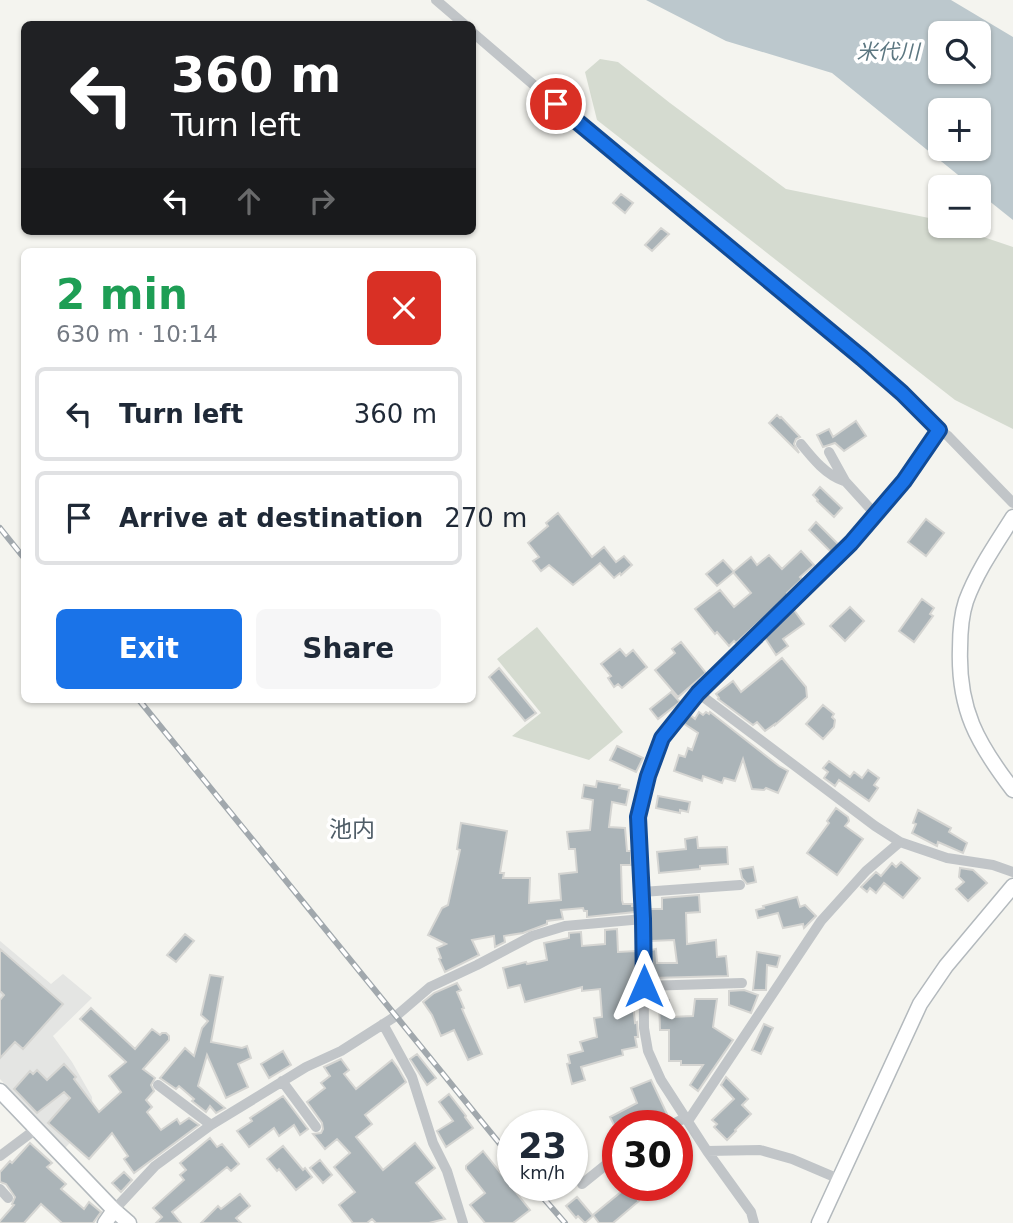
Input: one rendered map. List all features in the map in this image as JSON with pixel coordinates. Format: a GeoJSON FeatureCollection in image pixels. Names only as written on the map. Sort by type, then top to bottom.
{"type":"FeatureCollection","features":[{"type":"Feature","properties":{"kind":"street"},"geometry":{"type":"LineString","coordinates":[[436,0],[460,21]]}},
{"type":"Feature","properties":{"kind":"street"},"geometry":{"type":"LineString","coordinates":[[476,35],[902,393],[1013,503]]}},
{"type":"Feature","properties":{"kind":"street"},"geometry":{"type":"LineString","coordinates":[[681,1110],[661,1080],[648,1051],[644,1028],[638,817],[648,776],[662,738],[698,693],[851,543],[904,481],[939,430]]}},
{"type":"Feature","properties":{"kind":"street"},"geometry":{"type":"LineString","coordinates":[[801,444],[817,464],[845,481]]}},
{"type":"Feature","properties":{"kind":"street"},"geometry":{"type":"LineString","coordinates":[[829,452],[845,481],[876,515]]}},
{"type":"Feature","properties":{"kind":"street"},"geometry":{"type":"LineString","coordinates":[[1013,517],[972,584],[960,630],[959,668],[962,696],[974,732],[992,764],[1013,790]]}},
{"type":"Feature","properties":{"kind":"street"},"geometry":{"type":"LineString","coordinates":[[698,693],[900,842],[947,858],[993,865],[1013,872]]}},
{"type":"Feature","properties":{"kind":"street"},"geometry":{"type":"LineString","coordinates":[[693,1110],[821,921],[866,871],[900,842]]}},
{"type":"Feature","properties":{"kind":"street"},"geometry":{"type":"LineString","coordinates":[[642,892],[740,885]]}},
{"type":"Feature","properties":{"kind":"street"},"geometry":{"type":"LineString","coordinates":[[819,1223],[920,1004],[946,966],[1013,886]]}},
{"type":"Feature","properties":{"kind":"street"},"geometry":{"type":"LineString","coordinates":[[105,1223],[155,1166],[211,1125],[306,1067],[341,1051],[396,1016],[430,987],[532,936],[565,926],[643,919]]}},
{"type":"Feature","properties":{"kind":"street"},"geometry":{"type":"LineString","coordinates":[[644,986],[742,983]]}},
{"type":"Feature","properties":{"kind":"street"},"geometry":{"type":"LineString","coordinates":[[383,1024],[412,1077],[463,1223]]}},
{"type":"Feature","properties":{"kind":"street"},"geometry":{"type":"LineString","coordinates":[[282,1081],[316,1127]]}},
{"type":"Feature","properties":{"kind":"street"},"geometry":{"type":"LineString","coordinates":[[158,1085],[211,1125]]}},
{"type":"Feature","properties":{"kind":"street"},"geometry":{"type":"LineString","coordinates":[[0,1091],[114,1210],[130,1223]]}},
{"type":"Feature","properties":{"kind":"street"},"geometry":{"type":"LineString","coordinates":[[0,1156],[36,1129]]}},
{"type":"Feature","properties":{"kind":"street"},"geometry":{"type":"LineString","coordinates":[[693,1129],[751,1212],[754,1223]]}},
{"type":"Feature","properties":{"kind":"street"},"geometry":{"type":"LineString","coordinates":[[707,1151],[760,1150],[792,1159],[839,1180]]}},
{"type":"Feature","properties":{"kind":"street"},"geometry":{"type":"LineString","coordinates":[[588,1179],[602,1168]]}},
{"type":"Feature","properties":{"kind":"street"},"geometry":{"type":"LineString","coordinates":[[0,1189],[8,1198]]}},
{"type":"Feature","properties":{"kind":"shaded area"},"geometry":{"type":"Polygon","coordinates":[[[600,59],[618,62],[786,189],[928,218],[928,238],[986,238],[1013,247],[1013,429],[955,400],[597,120],[585,72],[600,59]]]}},
{"type":"Feature","properties":{"kind":"shaded area"},"geometry":{"type":"Polygon","coordinates":[[[537,627],[623,732],[589,760],[512,736],[541,713],[497,659],[537,627]]]}},
{"type":"Feature","properties":{"kind":"shaded area"},"geometry":{"type":"Polygon","coordinates":[[[0,941],[51,984],[63,974],[92,998],[53,1036],[92,1097],[93,1119],[65,1148],[0,1079],[0,941]]]}},
{"type":"Feature","properties":{"kind":"water","name":"米代川"},"geometry":{"type":"Polygon","coordinates":[[[646,0],[951,0],[986,21],[928,21],[928,84],[991,84],[991,24],[1013,37],[1013,220],[991,202],[991,175],[958,175],[941,161],[991,161],[991,98],[928,98],[928,151],[832,73],[726,41],[646,0]]]}},
{"type":"Feature","properties":{"kind":"building"},"geometry":{"type":"Polygon","coordinates":[[[621,194],[633,203],[625,213],[613,203],[621,194]]]}},
{"type":"Feature","properties":{"kind":"building"},"geometry":{"type":"Polygon","coordinates":[[[661,228],[669,234],[652,251],[645,245],[661,228]]]}},
{"type":"Feature","properties":{"kind":"building"},"geometry":{"type":"Polygon","coordinates":[[[777,415],[800,437],[794,444],[799,453],[769,423],[777,415]]]}},
{"type":"Feature","properties":{"kind":"building"},"geometry":{"type":"Polygon","coordinates":[[[856,421],[866,436],[844,451],[835,443],[823,447],[817,435],[829,429],[833,437],[856,421]]]}},
{"type":"Feature","properties":{"kind":"building"},"geometry":{"type":"Polygon","coordinates":[[[820,487],[842,508],[834,517],[813,495],[820,487]]]}},
{"type":"Feature","properties":{"kind":"building"},"geometry":{"type":"Polygon","coordinates":[[[558,513],[592,557],[604,547],[616,562],[624,556],[632,565],[614,578],[600,563],[573,585],[549,565],[541,571],[533,561],[539,557],[528,543],[548,526],[546,523],[558,513]]]}},
{"type":"Feature","properties":{"kind":"building"},"geometry":{"type":"Polygon","coordinates":[[[926,519],[944,533],[926,556],[908,542],[926,519]]]}},
{"type":"Feature","properties":{"kind":"building"},"geometry":{"type":"Polygon","coordinates":[[[816,522],[839,545],[831,552],[809,530],[816,522]]]}},
{"type":"Feature","properties":{"kind":"building"},"geometry":{"type":"Polygon","coordinates":[[[801,551],[814,565],[800,577],[802,579],[788,595],[736,643],[734,641],[729,646],[717,632],[715,634],[695,609],[720,590],[734,607],[751,593],[733,572],[751,557],[757,565],[769,555],[782,569],[801,551]]]}},
{"type":"Feature","properties":{"kind":"building"},"geometry":{"type":"Polygon","coordinates":[[[723,560],[734,572],[717,586],[706,574],[723,560]]]}},
{"type":"Feature","properties":{"kind":"building"},"geometry":{"type":"Polygon","coordinates":[[[922,599],[934,608],[930,614],[933,616],[914,642],[899,631],[922,599]]]}},
{"type":"Feature","properties":{"kind":"building"},"geometry":{"type":"Polygon","coordinates":[[[850,607],[864,621],[845,641],[830,626],[850,607]]]}},
{"type":"Feature","properties":{"kind":"building"},"geometry":{"type":"Polygon","coordinates":[[[794,610],[804,624],[783,639],[788,646],[776,655],[765,638],[794,610]]]}},
{"type":"Feature","properties":{"kind":"building"},"geometry":{"type":"Polygon","coordinates":[[[681,642],[706,673],[678,697],[655,670],[675,653],[672,649],[681,642]]]}},
{"type":"Feature","properties":{"kind":"building"},"geometry":{"type":"Polygon","coordinates":[[[620,649],[626,656],[633,650],[647,667],[622,688],[618,684],[614,687],[608,678],[611,676],[601,664],[620,649]]]}},
{"type":"Feature","properties":{"kind":"building"},"geometry":{"type":"Polygon","coordinates":[[[782,658],[806,687],[807,697],[775,725],[765,731],[757,722],[753,725],[718,699],[716,694],[733,681],[741,692],[782,658]]]}},
{"type":"Feature","properties":{"kind":"building"},"geometry":{"type":"Polygon","coordinates":[[[499,668],[536,713],[525,721],[489,677],[499,668]]]}},
{"type":"Feature","properties":{"kind":"building"},"geometry":{"type":"Polygon","coordinates":[[[671,692],[680,702],[658,719],[650,709],[671,692]]]}},
{"type":"Feature","properties":{"kind":"building"},"geometry":{"type":"Polygon","coordinates":[[[823,705],[834,714],[832,717],[835,720],[834,727],[823,739],[806,724],[823,705]]]}},
{"type":"Feature","properties":{"kind":"building"},"geometry":{"type":"Polygon","coordinates":[[[699,712],[703,715],[710,712],[788,771],[778,793],[766,788],[752,789],[743,759],[735,781],[724,778],[722,783],[703,776],[702,781],[674,771],[679,755],[685,757],[688,748],[692,750],[698,733],[683,723],[690,715],[695,719],[699,712]]]}},
{"type":"Feature","properties":{"kind":"building"},"geometry":{"type":"Polygon","coordinates":[[[617,746],[643,758],[636,772],[610,760],[617,746]]]}},
{"type":"Feature","properties":{"kind":"building"},"geometry":{"type":"Polygon","coordinates":[[[829,761],[850,777],[854,772],[862,778],[868,770],[879,778],[874,785],[878,788],[869,801],[839,780],[835,786],[824,778],[828,772],[823,768],[829,761]]]}},
{"type":"Feature","properties":{"kind":"building"},"geometry":{"type":"Polygon","coordinates":[[[597,781],[620,785],[619,788],[629,790],[626,805],[612,802],[609,827],[625,828],[627,851],[631,851],[631,865],[621,865],[622,900],[623,904],[635,906],[635,912],[587,917],[587,911],[583,908],[561,910],[563,919],[547,921],[547,924],[523,933],[504,936],[505,942],[495,947],[494,936],[472,940],[479,955],[445,972],[437,948],[446,944],[428,935],[442,908],[448,905],[460,850],[457,849],[461,823],[507,831],[500,873],[504,873],[503,878],[530,878],[529,903],[561,900],[559,874],[577,872],[575,849],[569,849],[567,832],[590,830],[593,800],[582,798],[584,785],[596,787],[597,781]]]}},
{"type":"Feature","properties":{"kind":"building"},"geometry":{"type":"Polygon","coordinates":[[[658,796],[690,802],[688,812],[656,808],[658,796]]]}},
{"type":"Feature","properties":{"kind":"building"},"geometry":{"type":"Polygon","coordinates":[[[836,808],[848,817],[849,821],[845,826],[863,839],[837,875],[807,853],[829,823],[827,821],[836,808]]]}},
{"type":"Feature","properties":{"kind":"building"},"geometry":{"type":"Polygon","coordinates":[[[918,810],[951,828],[949,832],[967,843],[963,853],[938,842],[937,846],[912,833],[918,810]]]}},
{"type":"Feature","properties":{"kind":"building"},"geometry":{"type":"Polygon","coordinates":[[[697,837],[698,848],[727,847],[728,864],[659,873],[657,852],[686,849],[685,839],[697,837]]]}},
{"type":"Feature","properties":{"kind":"building"},"geometry":{"type":"Polygon","coordinates":[[[901,862],[920,878],[903,898],[884,883],[876,893],[870,888],[867,892],[861,887],[876,872],[881,876],[892,863],[896,867],[901,862]]]}},
{"type":"Feature","properties":{"kind":"building"},"geometry":{"type":"Polygon","coordinates":[[[753,867],[756,882],[747,884],[740,869],[753,867]]]}},
{"type":"Feature","properties":{"kind":"building"},"geometry":{"type":"Polygon","coordinates":[[[960,868],[973,870],[987,883],[968,901],[956,889],[964,882],[959,877],[960,868]]]}},
{"type":"Feature","properties":{"kind":"building"},"geometry":{"type":"Polygon","coordinates":[[[699,895],[700,912],[686,913],[687,944],[716,940],[717,957],[726,956],[728,976],[651,978],[651,950],[656,949],[657,963],[677,963],[674,940],[651,941],[650,909],[662,909],[662,898],[699,895]]]}},
{"type":"Feature","properties":{"kind":"building"},"geometry":{"type":"Polygon","coordinates":[[[797,897],[800,907],[805,905],[816,916],[804,928],[803,924],[783,928],[778,913],[758,918],[756,910],[764,908],[763,906],[797,897]]]}},
{"type":"Feature","properties":{"kind":"building"},"geometry":{"type":"Polygon","coordinates":[[[617,929],[618,952],[636,951],[636,982],[631,982],[635,1023],[637,1022],[637,1047],[622,1050],[623,1055],[581,1067],[585,1080],[572,1084],[567,1064],[570,1063],[568,1055],[583,1051],[580,1042],[597,1037],[594,1018],[602,1017],[600,989],[582,991],[582,987],[525,1002],[520,985],[508,988],[503,968],[547,960],[544,943],[569,938],[569,933],[581,932],[582,946],[605,944],[605,930],[617,929]]]}},
{"type":"Feature","properties":{"kind":"building"},"geometry":{"type":"Polygon","coordinates":[[[185,934],[194,941],[176,962],[167,955],[185,934]]]}},
{"type":"Feature","properties":{"kind":"building"},"geometry":{"type":"Polygon","coordinates":[[[0,949],[63,1004],[23,1049],[15,1042],[0,1058],[0,1000],[4,995],[0,991],[0,949]]]}},
{"type":"Feature","properties":{"kind":"building"},"geometry":{"type":"Polygon","coordinates":[[[757,952],[780,956],[777,967],[767,965],[766,990],[753,990],[757,952]]]}},
{"type":"Feature","properties":{"kind":"building"},"geometry":{"type":"Polygon","coordinates":[[[210,975],[223,977],[211,1042],[242,1048],[247,1046],[251,1058],[238,1064],[248,1087],[226,1098],[207,1055],[198,1086],[225,1108],[216,1113],[210,1106],[206,1112],[179,1086],[176,1089],[160,1078],[185,1048],[194,1056],[202,1028],[208,1021],[201,1015],[210,975]]]}},
{"type":"Feature","properties":{"kind":"building"},"geometry":{"type":"Polygon","coordinates":[[[457,983],[461,990],[457,992],[464,1008],[462,1009],[482,1054],[468,1060],[454,1030],[441,1036],[423,1002],[434,993],[457,983]]]}},
{"type":"Feature","properties":{"kind":"building"},"geometry":{"type":"Polygon","coordinates":[[[744,990],[758,995],[751,1013],[729,1005],[729,991],[744,990]]]}},
{"type":"Feature","properties":{"kind":"building"},"geometry":{"type":"Polygon","coordinates":[[[695,999],[717,999],[713,1027],[733,1040],[698,1091],[690,1085],[703,1065],[681,1065],[681,1061],[669,1061],[669,1030],[660,1030],[659,1000],[669,1000],[670,1017],[693,1016],[695,999]]]}},
{"type":"Feature","properties":{"kind":"building"},"geometry":{"type":"Polygon","coordinates":[[[91,1008],[135,1049],[152,1029],[160,1035],[166,1033],[169,1036],[169,1040],[143,1069],[155,1078],[151,1085],[154,1091],[146,1100],[152,1107],[147,1112],[161,1130],[177,1119],[180,1124],[189,1118],[199,1125],[134,1173],[124,1159],[128,1156],[112,1133],[89,1159],[48,1123],[70,1098],[64,1092],[37,1113],[14,1089],[30,1071],[33,1074],[37,1070],[47,1080],[64,1064],[99,1112],[121,1092],[109,1076],[126,1062],[80,1019],[91,1008]]]}},
{"type":"Feature","properties":{"kind":"building"},"geometry":{"type":"Polygon","coordinates":[[[764,1024],[773,1028],[761,1054],[752,1050],[764,1024]]]}},
{"type":"Feature","properties":{"kind":"building"},"geometry":{"type":"Polygon","coordinates":[[[283,1051],[291,1065],[269,1078],[261,1064],[283,1051]]]}},
{"type":"Feature","properties":{"kind":"building"},"geometry":{"type":"Polygon","coordinates":[[[417,1054],[436,1078],[427,1085],[410,1059],[417,1054]]]}},
{"type":"Feature","properties":{"kind":"building"},"geometry":{"type":"Polygon","coordinates":[[[341,1059],[349,1070],[344,1074],[356,1089],[392,1060],[398,1068],[406,1082],[365,1115],[372,1124],[356,1137],[383,1170],[415,1143],[435,1168],[416,1183],[445,1219],[429,1223],[376,1223],[372,1219],[367,1223],[353,1223],[339,1205],[355,1192],[334,1167],[350,1153],[337,1139],[325,1149],[313,1134],[321,1133],[322,1123],[307,1102],[325,1088],[321,1083],[330,1076],[324,1067],[341,1059]]]}},
{"type":"Feature","properties":{"kind":"building"},"geometry":{"type":"Polygon","coordinates":[[[726,1077],[748,1099],[742,1105],[751,1114],[727,1140],[714,1127],[717,1124],[712,1120],[734,1099],[721,1085],[726,1077]]]}},
{"type":"Feature","properties":{"kind":"building"},"geometry":{"type":"Polygon","coordinates":[[[651,1080],[665,1110],[624,1110],[637,1103],[631,1088],[651,1080]]]}},
{"type":"Feature","properties":{"kind":"building"},"geometry":{"type":"Polygon","coordinates":[[[449,1094],[473,1128],[446,1147],[437,1131],[453,1121],[439,1102],[449,1094]]]}},
{"type":"Feature","properties":{"kind":"building"},"geometry":{"type":"Polygon","coordinates":[[[283,1096],[308,1129],[300,1135],[294,1125],[279,1136],[274,1128],[249,1147],[237,1131],[252,1121],[250,1118],[283,1096]]]}},
{"type":"Feature","properties":{"kind":"building"},"geometry":{"type":"Polygon","coordinates":[[[210,1138],[217,1147],[222,1144],[239,1164],[231,1171],[227,1167],[172,1212],[181,1223],[156,1223],[162,1217],[153,1208],[184,1180],[180,1175],[186,1170],[180,1163],[210,1138]]]}},
{"type":"Feature","properties":{"kind":"building"},"geometry":{"type":"Polygon","coordinates":[[[30,1143],[52,1163],[47,1167],[66,1184],[61,1189],[84,1209],[89,1202],[101,1212],[93,1223],[62,1223],[41,1204],[24,1223],[0,1223],[14,1205],[12,1204],[15,1197],[6,1184],[0,1182],[0,1172],[30,1143]]]}},
{"type":"Feature","properties":{"kind":"building"},"geometry":{"type":"Polygon","coordinates":[[[283,1146],[312,1177],[296,1190],[267,1159],[283,1146]]]}},
{"type":"Feature","properties":{"kind":"building"},"geometry":{"type":"Polygon","coordinates":[[[483,1151],[497,1169],[497,1201],[523,1201],[530,1210],[513,1223],[485,1223],[470,1205],[485,1193],[466,1166],[483,1151]]]}},
{"type":"Feature","properties":{"kind":"building"},"geometry":{"type":"Polygon","coordinates":[[[320,1160],[332,1175],[323,1183],[310,1168],[320,1160]]]}},
{"type":"Feature","properties":{"kind":"building"},"geometry":{"type":"Polygon","coordinates":[[[124,1172],[132,1180],[121,1192],[112,1183],[124,1172]]]}},
{"type":"Feature","properties":{"kind":"building"},"geometry":{"type":"Polygon","coordinates":[[[240,1194],[250,1206],[236,1218],[241,1223],[201,1223],[218,1206],[221,1209],[240,1194]]]}},
{"type":"Feature","properties":{"kind":"building"},"geometry":{"type":"Polygon","coordinates":[[[572,1201],[580,1201],[593,1216],[585,1223],[578,1216],[576,1218],[566,1206],[572,1201]]]}},
{"type":"Feature","properties":{"kind":"building"},"geometry":{"type":"Polygon","coordinates":[[[610,1201],[639,1201],[613,1223],[599,1223],[593,1215],[610,1201]]]}},
{"type":"Feature","properties":{"kind":"railway"},"geometry":{"type":"LineString","coordinates":[[0,528],[21,554]]}},
{"type":"Feature","properties":{"kind":"railway"},"geometry":{"type":"LineString","coordinates":[[141,703],[497,1140]]}},
{"type":"Feature","properties":{"kind":"railway"},"geometry":{"type":"LineString","coordinates":[[546,1201],[565,1223]]}},
{"type":"Feature","properties":{"kind":"district","name":"池内"},"geometry":{"type":"Point","coordinates":[352,829]}},
{"type":"Feature","properties":{"kind":"route"},"geometry":{"type":"LineString","coordinates":[[556,104],[862,358],[939,430],[904,481],[851,543],[698,693],[662,738],[648,776],[638,817],[644,986]]}}]}
